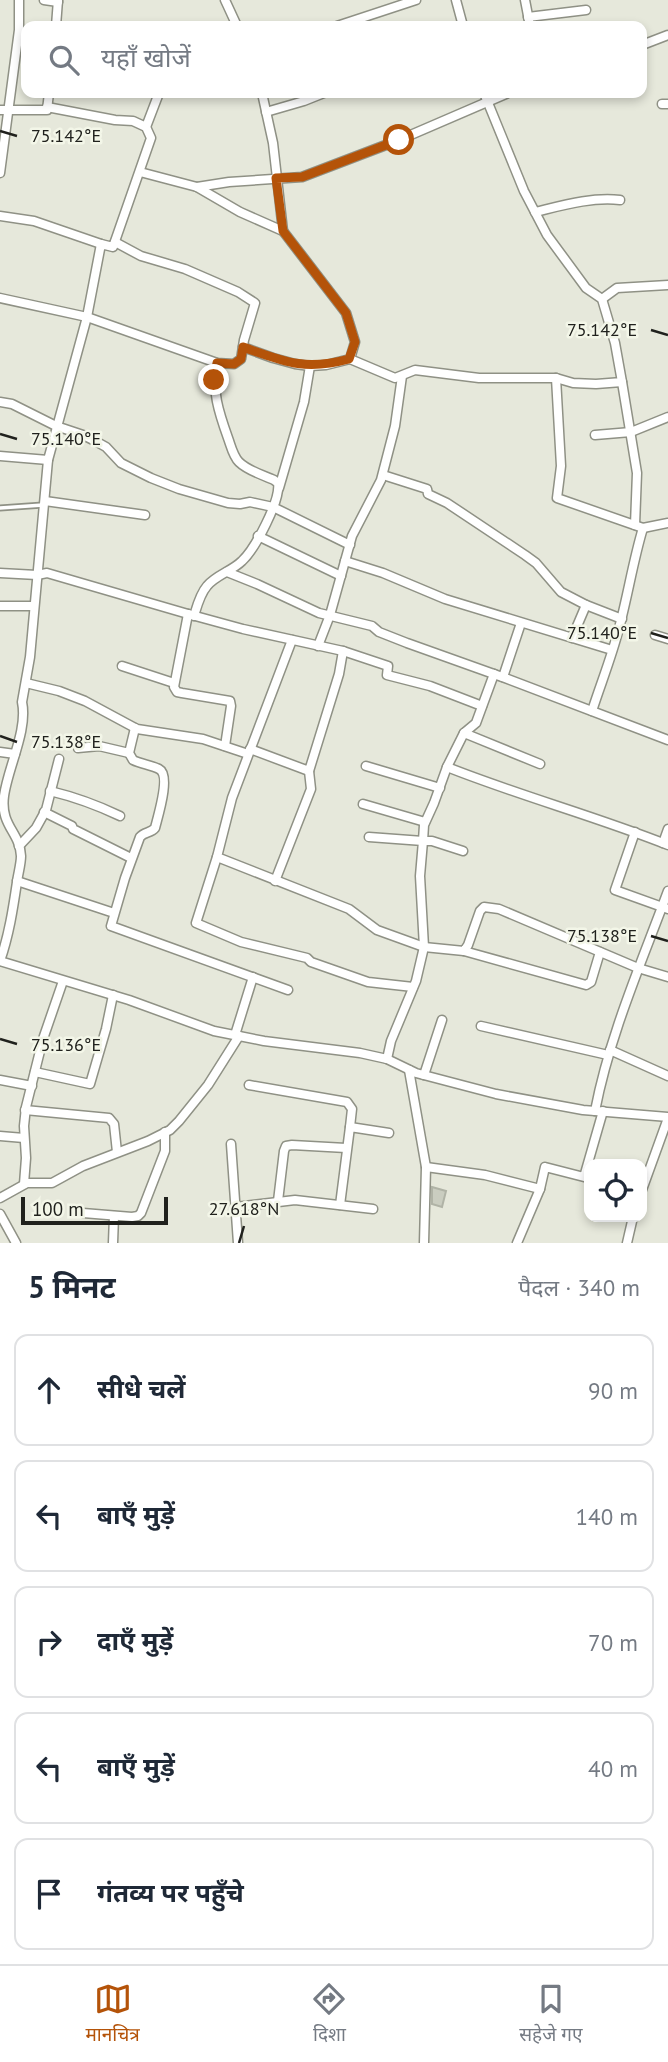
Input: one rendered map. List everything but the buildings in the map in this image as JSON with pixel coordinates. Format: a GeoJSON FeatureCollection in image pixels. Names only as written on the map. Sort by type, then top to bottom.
{"type":"FeatureCollection","features":[{"type":"Feature","properties":{"kind":"street"},"geometry":{"type":"LineString","coordinates":[[19,0],[21,23]]}},
{"type":"Feature","properties":{"kind":"street"},"geometry":{"type":"LineString","coordinates":[[44,0],[58,1],[56,21]]}},
{"type":"Feature","properties":{"kind":"street"},"geometry":{"type":"LineString","coordinates":[[352,21],[416,0]]}},
{"type":"Feature","properties":{"kind":"street"},"geometry":{"type":"LineString","coordinates":[[456,0],[462,21]]}},
{"type":"Feature","properties":{"kind":"street"},"geometry":{"type":"LineString","coordinates":[[526,0],[529,21]]}},
{"type":"Feature","properties":{"kind":"street"},"geometry":{"type":"LineString","coordinates":[[228,1],[235,21]]}},
{"type":"Feature","properties":{"kind":"street"},"geometry":{"type":"LineString","coordinates":[[534,21],[586,10]]}},
{"type":"Feature","properties":{"kind":"street"},"geometry":{"type":"LineString","coordinates":[[647,43],[668,34]]}},
{"type":"Feature","properties":{"kind":"street"},"geometry":{"type":"LineString","coordinates":[[0,173],[4,110],[21,39]]}},
{"type":"Feature","properties":{"kind":"street"},"geometry":{"type":"LineString","coordinates":[[4,110],[47,110],[49,98]]}},
{"type":"Feature","properties":{"kind":"street"},"geometry":{"type":"LineString","coordinates":[[146,127],[157,98]]}},
{"type":"Feature","properties":{"kind":"street"},"geometry":{"type":"LineString","coordinates":[[263,98],[273,143],[283,231]]}},
{"type":"Feature","properties":{"kind":"street"},"geometry":{"type":"LineString","coordinates":[[266,112],[313,98]]}},
{"type":"Feature","properties":{"kind":"street"},"geometry":{"type":"LineString","coordinates":[[197,187],[302,177],[399,140],[483,98]]}},
{"type":"Feature","properties":{"kind":"street"},"geometry":{"type":"LineString","coordinates":[[485,98],[524,191],[547,235],[586,288],[602,299],[615,343],[631,432],[637,473],[639,526],[622,619],[592,710]]}},
{"type":"Feature","properties":{"kind":"street"},"geometry":{"type":"LineString","coordinates":[[0,216],[34,221],[113,247],[151,138],[146,127],[134,121],[47,107]]}},
{"type":"Feature","properties":{"kind":"street"},"geometry":{"type":"LineString","coordinates":[[140,172],[197,187],[240,212],[283,231],[346,313],[355,342],[349,359]]}},
{"type":"Feature","properties":{"kind":"street"},"geometry":{"type":"LineString","coordinates":[[535,212],[599,198],[620,200]]}},
{"type":"Feature","properties":{"kind":"street"},"geometry":{"type":"LineString","coordinates":[[0,298],[87,317],[217,363],[234,364],[241,359],[256,303],[194,273],[141,256],[115,242]]}},
{"type":"Feature","properties":{"kind":"street"},"geometry":{"type":"LineString","coordinates":[[101,244],[75,366],[48,460],[30,657],[22,702],[24,709],[4,797],[4,813],[8,826],[18,840],[21,856],[14,909],[0,961],[113,995],[214,1031],[387,1059],[424,1075],[496,1094],[583,1110],[668,1117],[647,1176]]}},
{"type":"Feature","properties":{"kind":"street"},"geometry":{"type":"LineString","coordinates":[[602,299],[617,288],[668,285]]}},
{"type":"Feature","properties":{"kind":"street"},"geometry":{"type":"LineString","coordinates":[[243,347],[273,358],[310,366],[349,359],[390,376],[402,376]]}},
{"type":"Feature","properties":{"kind":"street"},"geometry":{"type":"LineString","coordinates":[[217,363],[215,393],[233,452],[242,465],[276,481],[279,489]]}},
{"type":"Feature","properties":{"kind":"street"},"geometry":{"type":"LineString","coordinates":[[225,746],[230,701],[182,693],[175,690],[174,683],[191,615],[206,586],[246,556],[273,507],[304,402],[310,366]]}},
{"type":"Feature","properties":{"kind":"street"},"geometry":{"type":"LineString","coordinates":[[318,646],[350,545],[383,475],[395,426],[402,376],[406,372],[415,370],[480,378],[556,379],[573,383],[622,382]]}},
{"type":"Feature","properties":{"kind":"street"},"geometry":{"type":"LineString","coordinates":[[556,379],[562,466],[557,498],[639,526],[668,523]]}},
{"type":"Feature","properties":{"kind":"street"},"geometry":{"type":"LineString","coordinates":[[0,402],[12,404],[56,426],[97,442],[127,466],[151,478],[228,503],[250,502],[273,507],[350,545]]}},
{"type":"Feature","properties":{"kind":"street"},"geometry":{"type":"LineString","coordinates":[[595,435],[631,432],[668,417]]}},
{"type":"Feature","properties":{"kind":"street"},"geometry":{"type":"LineString","coordinates":[[0,456],[48,460]]}},
{"type":"Feature","properties":{"kind":"street"},"geometry":{"type":"LineString","coordinates":[[383,475],[427,489],[428,494],[447,503],[536,563],[561,592],[622,619]]}},
{"type":"Feature","properties":{"kind":"street"},"geometry":{"type":"LineString","coordinates":[[45,503],[145,515]]}},
{"type":"Feature","properties":{"kind":"street"},"geometry":{"type":"LineString","coordinates":[[258,536],[341,576]]}},
{"type":"Feature","properties":{"kind":"street"},"geometry":{"type":"LineString","coordinates":[[345,561],[383,573],[445,599],[612,650]]}},
{"type":"Feature","properties":{"kind":"street"},"geometry":{"type":"LineString","coordinates":[[227,572],[319,613],[372,626],[379,632],[407,643],[668,740]]}},
{"type":"Feature","properties":{"kind":"street"},"geometry":{"type":"LineString","coordinates":[[0,573],[47,573],[191,615],[343,651],[388,666],[387,675],[423,684],[482,706]]}},
{"type":"Feature","properties":{"kind":"street"},"geometry":{"type":"LineString","coordinates":[[572,638],[586,605]]}},
{"type":"Feature","properties":{"kind":"street"},"geometry":{"type":"LineString","coordinates":[[0,606],[34,606]]}},
{"type":"Feature","properties":{"kind":"street"},"geometry":{"type":"LineString","coordinates":[[503,677],[521,623]]}},
{"type":"Feature","properties":{"kind":"street"},"geometry":{"type":"LineString","coordinates":[[655,635],[668,639]]}},
{"type":"Feature","properties":{"kind":"street"},"geometry":{"type":"LineString","coordinates":[[292,640],[232,798],[196,923],[241,942],[307,958],[368,982],[413,987]]}},
{"type":"Feature","properties":{"kind":"street"},"geometry":{"type":"LineString","coordinates":[[275,881],[310,793],[312,784],[309,771],[339,674],[343,651]]}},
{"type":"Feature","properties":{"kind":"street"},"geometry":{"type":"LineString","coordinates":[[122,666],[174,683]]}},
{"type":"Feature","properties":{"kind":"street"},"geometry":{"type":"LineString","coordinates":[[387,1059],[391,1041],[413,987],[424,947],[419,876],[425,822],[464,733],[476,723],[494,674]]}},
{"type":"Feature","properties":{"kind":"street"},"geometry":{"type":"LineString","coordinates":[[26,683],[85,701],[135,728],[203,739],[309,771]]}},
{"type":"Feature","properties":{"kind":"street"},"geometry":{"type":"LineString","coordinates":[[135,728],[129,753],[133,760],[163,773],[161,803],[155,828],[142,834],[131,858],[111,926],[288,990]]}},
{"type":"Feature","properties":{"kind":"street"},"geometry":{"type":"LineString","coordinates":[[464,733],[540,764]]}},
{"type":"Feature","properties":{"kind":"street"},"geometry":{"type":"LineString","coordinates":[[78,748],[99,746],[129,753]]}},
{"type":"Feature","properties":{"kind":"street"},"geometry":{"type":"LineString","coordinates":[[0,752],[15,754]]}},
{"type":"Feature","properties":{"kind":"street"},"geometry":{"type":"LineString","coordinates":[[19,846],[36,828],[44,812],[59,759]]}},
{"type":"Feature","properties":{"kind":"street"},"geometry":{"type":"LineString","coordinates":[[366,766],[440,788]]}},
{"type":"Feature","properties":{"kind":"street"},"geometry":{"type":"LineString","coordinates":[[447,767],[500,788],[567,808],[666,844],[668,829]]}},
{"type":"Feature","properties":{"kind":"street"},"geometry":{"type":"LineString","coordinates":[[50,791],[75,796],[120,816]]}},
{"type":"Feature","properties":{"kind":"street"},"geometry":{"type":"LineString","coordinates":[[363,804],[425,822]]}},
{"type":"Feature","properties":{"kind":"street"},"geometry":{"type":"LineString","coordinates":[[44,812],[131,858]]}},
{"type":"Feature","properties":{"kind":"street"},"geometry":{"type":"LineString","coordinates":[[635,832],[615,890],[665,908]]}},
{"type":"Feature","properties":{"kind":"street"},"geometry":{"type":"LineString","coordinates":[[369,837],[432,841],[463,851]]}},
{"type":"Feature","properties":{"kind":"street"},"geometry":{"type":"LineString","coordinates":[[217,857],[349,909],[377,930],[424,947],[464,951],[586,985],[591,982],[600,952]]}},
{"type":"Feature","properties":{"kind":"street"},"geometry":{"type":"LineString","coordinates":[[17,881],[114,913]]}},
{"type":"Feature","properties":{"kind":"street"},"geometry":{"type":"LineString","coordinates":[[590,1159],[603,1069],[627,996],[665,908],[668,891]]}},
{"type":"Feature","properties":{"kind":"street"},"geometry":{"type":"LineString","coordinates":[[464,951],[484,907],[499,909],[638,968],[668,977]]}},
{"type":"Feature","properties":{"kind":"street"},"geometry":{"type":"LineString","coordinates":[[0,1198],[24,1184],[52,1183],[83,1166],[148,1141],[179,1121],[208,1085],[237,1036],[253,977]]}},
{"type":"Feature","properties":{"kind":"street"},"geometry":{"type":"LineString","coordinates":[[24,1184],[25,1111],[43,1039],[63,981]]}},
{"type":"Feature","properties":{"kind":"street"},"geometry":{"type":"LineString","coordinates":[[35,1072],[90,1084],[113,995]]}},
{"type":"Feature","properties":{"kind":"street"},"geometry":{"type":"LineString","coordinates":[[424,1075],[442,1020]]}},
{"type":"Feature","properties":{"kind":"street"},"geometry":{"type":"LineString","coordinates":[[481,1026],[609,1053],[668,1076]]}},
{"type":"Feature","properties":{"kind":"street"},"geometry":{"type":"LineString","coordinates":[[410,1070],[426,1167],[424,1243]]}},
{"type":"Feature","properties":{"kind":"street"},"geometry":{"type":"LineString","coordinates":[[0,1080],[32,1086]]}},
{"type":"Feature","properties":{"kind":"street"},"geometry":{"type":"LineString","coordinates":[[249,1086],[347,1102],[352,1110],[340,1205]]}},
{"type":"Feature","properties":{"kind":"street"},"geometry":{"type":"LineString","coordinates":[[25,1111],[109,1118],[114,1124],[117,1152]]}},
{"type":"Feature","properties":{"kind":"street"},"geometry":{"type":"LineString","coordinates":[[350,1127],[388,1133]]}},
{"type":"Feature","properties":{"kind":"street"},"geometry":{"type":"LineString","coordinates":[[83,1213],[138,1216],[165,1151],[165,1132]]}},
{"type":"Feature","properties":{"kind":"street"},"geometry":{"type":"LineString","coordinates":[[0,1136],[24,1138]]}},
{"type":"Feature","properties":{"kind":"street"},"geometry":{"type":"LineString","coordinates":[[231,1144],[238,1243]]}},
{"type":"Feature","properties":{"kind":"street"},"geometry":{"type":"LineString","coordinates":[[278,1201],[286,1146],[346,1148]]}},
{"type":"Feature","properties":{"kind":"street"},"geometry":{"type":"LineString","coordinates":[[426,1167],[485,1175],[540,1189]]}},
{"type":"Feature","properties":{"kind":"street"},"geometry":{"type":"LineString","coordinates":[[517,1243],[540,1189],[545,1167],[584,1177]]}},
{"type":"Feature","properties":{"kind":"street"},"geometry":{"type":"LineString","coordinates":[[236,1208],[295,1200],[373,1209]]}},
{"type":"Feature","properties":{"kind":"street"},"geometry":{"type":"LineString","coordinates":[[0,1214],[16,1243]]}},
{"type":"Feature","properties":{"kind":"street"},"geometry":{"type":"LineString","coordinates":[[113,1243],[114,1216]]}},
{"type":"Feature","properties":{"kind":"street"},"geometry":{"type":"LineString","coordinates":[[627,1243],[632,1222]]}},
{"type":"Feature","properties":{"kind":"lane"},"geometry":{"type":"LineString","coordinates":[[0,508],[45,503]]}},
{"type":"Feature","properties":{"kind":"route"},"geometry":{"type":"LineString","coordinates":[[214,380],[217,363],[234,364],[241,359],[243,347],[273,358],[310,366],[349,359],[355,342],[346,313],[283,231],[276,178],[302,177],[399,140]]}}]}
